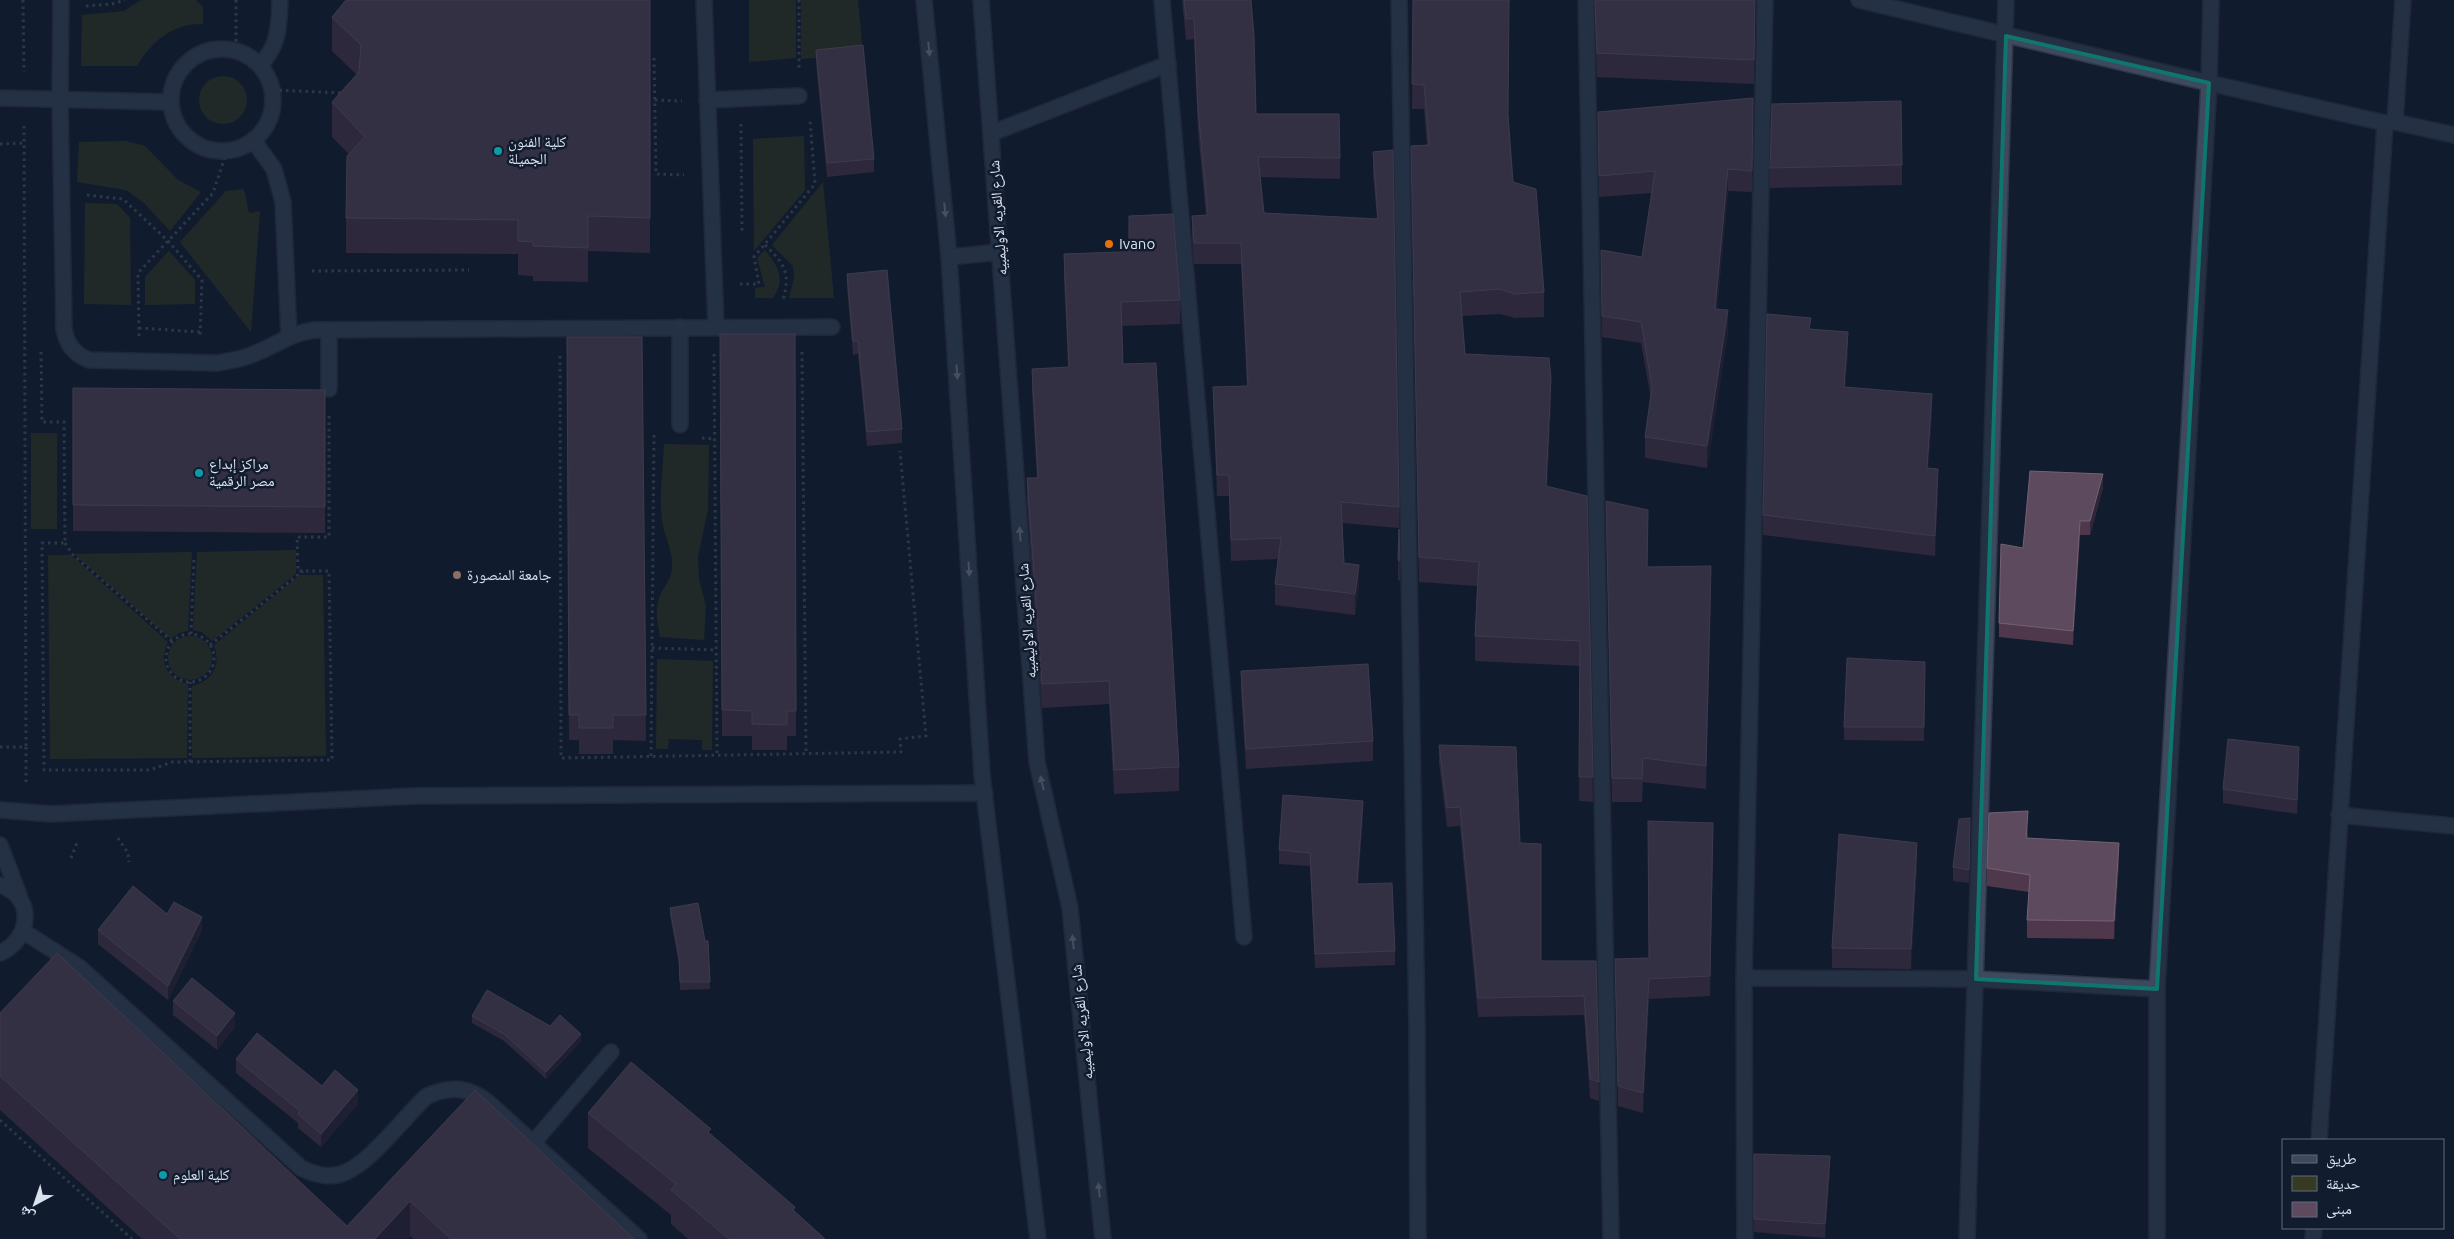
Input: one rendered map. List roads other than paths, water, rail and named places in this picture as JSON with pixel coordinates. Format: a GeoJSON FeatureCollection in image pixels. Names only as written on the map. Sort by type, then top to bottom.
{"type":"FeatureCollection","features":[{"type":"Feature","properties":{"kind":"street"},"geometry":{"type":"LineString","coordinates":[[61,0],[60,99],[64,329],[66,339],[79,356],[89,360],[139,362],[199,363],[237,360],[256,353],[289,336],[309,330],[832,327]]}},
{"type":"Feature","properties":{"kind":"street"},"geometry":{"type":"LineString","coordinates":[[260,65],[267,58],[277,40],[280,0]]}},
{"type":"Feature","properties":{"kind":"street"},"geometry":{"type":"LineString","coordinates":[[704,0],[715,327]]}},
{"type":"Feature","properties":{"kind":"street"},"geometry":{"type":"LineString","coordinates":[[924,0],[950,257],[985,793],[1038,1239]]}},
{"type":"Feature","properties":{"kind":"street","name":"شارع القريه الاوليمبيه"},"geometry":{"type":"LineString","coordinates":[[981,0],[1037,762],[1070,908],[1103,1239]]}},
{"type":"Feature","properties":{"kind":"street"},"geometry":{"type":"LineString","coordinates":[[1162,0],[1244,937]]}},
{"type":"Feature","properties":{"kind":"street"},"geometry":{"type":"LineString","coordinates":[[1399,0],[1417,1015],[1418,1239]]}},
{"type":"Feature","properties":{"kind":"street"},"geometry":{"type":"LineString","coordinates":[[1586,0],[1611,1239]]}},
{"type":"Feature","properties":{"kind":"street"},"geometry":{"type":"LineString","coordinates":[[1745,1239],[1744,978],[1765,0]]}},
{"type":"Feature","properties":{"kind":"street"},"geometry":{"type":"LineString","coordinates":[[1859,0],[2209,84],[2454,135]]}},
{"type":"Feature","properties":{"kind":"street"},"geometry":{"type":"LineString","coordinates":[[1967,1239],[2006,0]]}},
{"type":"Feature","properties":{"kind":"street"},"geometry":{"type":"LineString","coordinates":[[2157,1239],[2157,989],[2209,84],[2211,0]]}},
{"type":"Feature","properties":{"kind":"street"},"geometry":{"type":"LineString","coordinates":[[2319,1139],[2339,815],[2390,122],[2403,0]]}},
{"type":"Feature","properties":{"kind":"street"},"geometry":{"type":"LineString","coordinates":[[209,50],[236,50],[249,56],[260,65],[268,77],[272,90],[273,104],[270,118],[263,130],[253,140],[241,147],[227,150],[200,146],[188,138],[179,128],[170,102],[172,88],[177,75],[196,55],[209,50]]}},
{"type":"Feature","properties":{"kind":"street"},"geometry":{"type":"LineString","coordinates":[[992,134],[1168,64]]}},
{"type":"Feature","properties":{"kind":"street"},"geometry":{"type":"LineString","coordinates":[[708,100],[799,96]]}},
{"type":"Feature","properties":{"kind":"street"},"geometry":{"type":"LineString","coordinates":[[0,98],[170,102]]}},
{"type":"Feature","properties":{"kind":"street"},"geometry":{"type":"LineString","coordinates":[[253,140],[274,169],[280,185],[283,202],[289,336]]}},
{"type":"Feature","properties":{"kind":"street"},"geometry":{"type":"LineString","coordinates":[[950,257],[1000,252]]}},
{"type":"Feature","properties":{"kind":"street"},"geometry":{"type":"LineString","coordinates":[[680,328],[680,426]]}},
{"type":"Feature","properties":{"kind":"street"},"geometry":{"type":"LineString","coordinates":[[329,330],[329,390]]}},
{"type":"Feature","properties":{"kind":"street"},"geometry":{"type":"LineString","coordinates":[[0,810],[51,814],[413,796],[985,793]]}},
{"type":"Feature","properties":{"kind":"street"},"geometry":{"type":"LineString","coordinates":[[2339,815],[2454,826]]}},
{"type":"Feature","properties":{"kind":"street"},"geometry":{"type":"LineString","coordinates":[[0,844],[22,903],[25,921],[24,931],[18,941],[3,954]]}},
{"type":"Feature","properties":{"kind":"street"},"geometry":{"type":"LineString","coordinates":[[0,884],[16,894],[22,903]]}},
{"type":"Feature","properties":{"kind":"street"},"geometry":{"type":"LineString","coordinates":[[24,931],[78,967],[292,1161],[311,1173],[334,1175],[354,1168],[427,1096],[439,1090],[467,1089],[479,1095],[639,1239]]}},
{"type":"Feature","properties":{"kind":"street"},"geometry":{"type":"LineString","coordinates":[[1744,978],[1976,979],[2157,989]]}},
{"type":"Feature","properties":{"kind":"street"},"geometry":{"type":"LineString","coordinates":[[533,1143],[611,1052]]}},
{"type":"Feature","properties":{"kind":"place","name":"كلية الفنون الجميلة"},"geometry":{"type":"Point","coordinates":[498,151]}},
{"type":"Feature","properties":{"kind":"place","name":"Ivano"},"geometry":{"type":"Point","coordinates":[1109,244]}},
{"type":"Feature","properties":{"kind":"place","name":"مراكز إبداع مصر الرقمية"},"geometry":{"type":"Point","coordinates":[199,473]}},
{"type":"Feature","properties":{"kind":"place","name":"جامعة المنصورة"},"geometry":{"type":"Point","coordinates":[457,575]}},
{"type":"Feature","properties":{"kind":"place","name":"كلية العلوم"},"geometry":{"type":"Point","coordinates":[163,1175]}}]}
